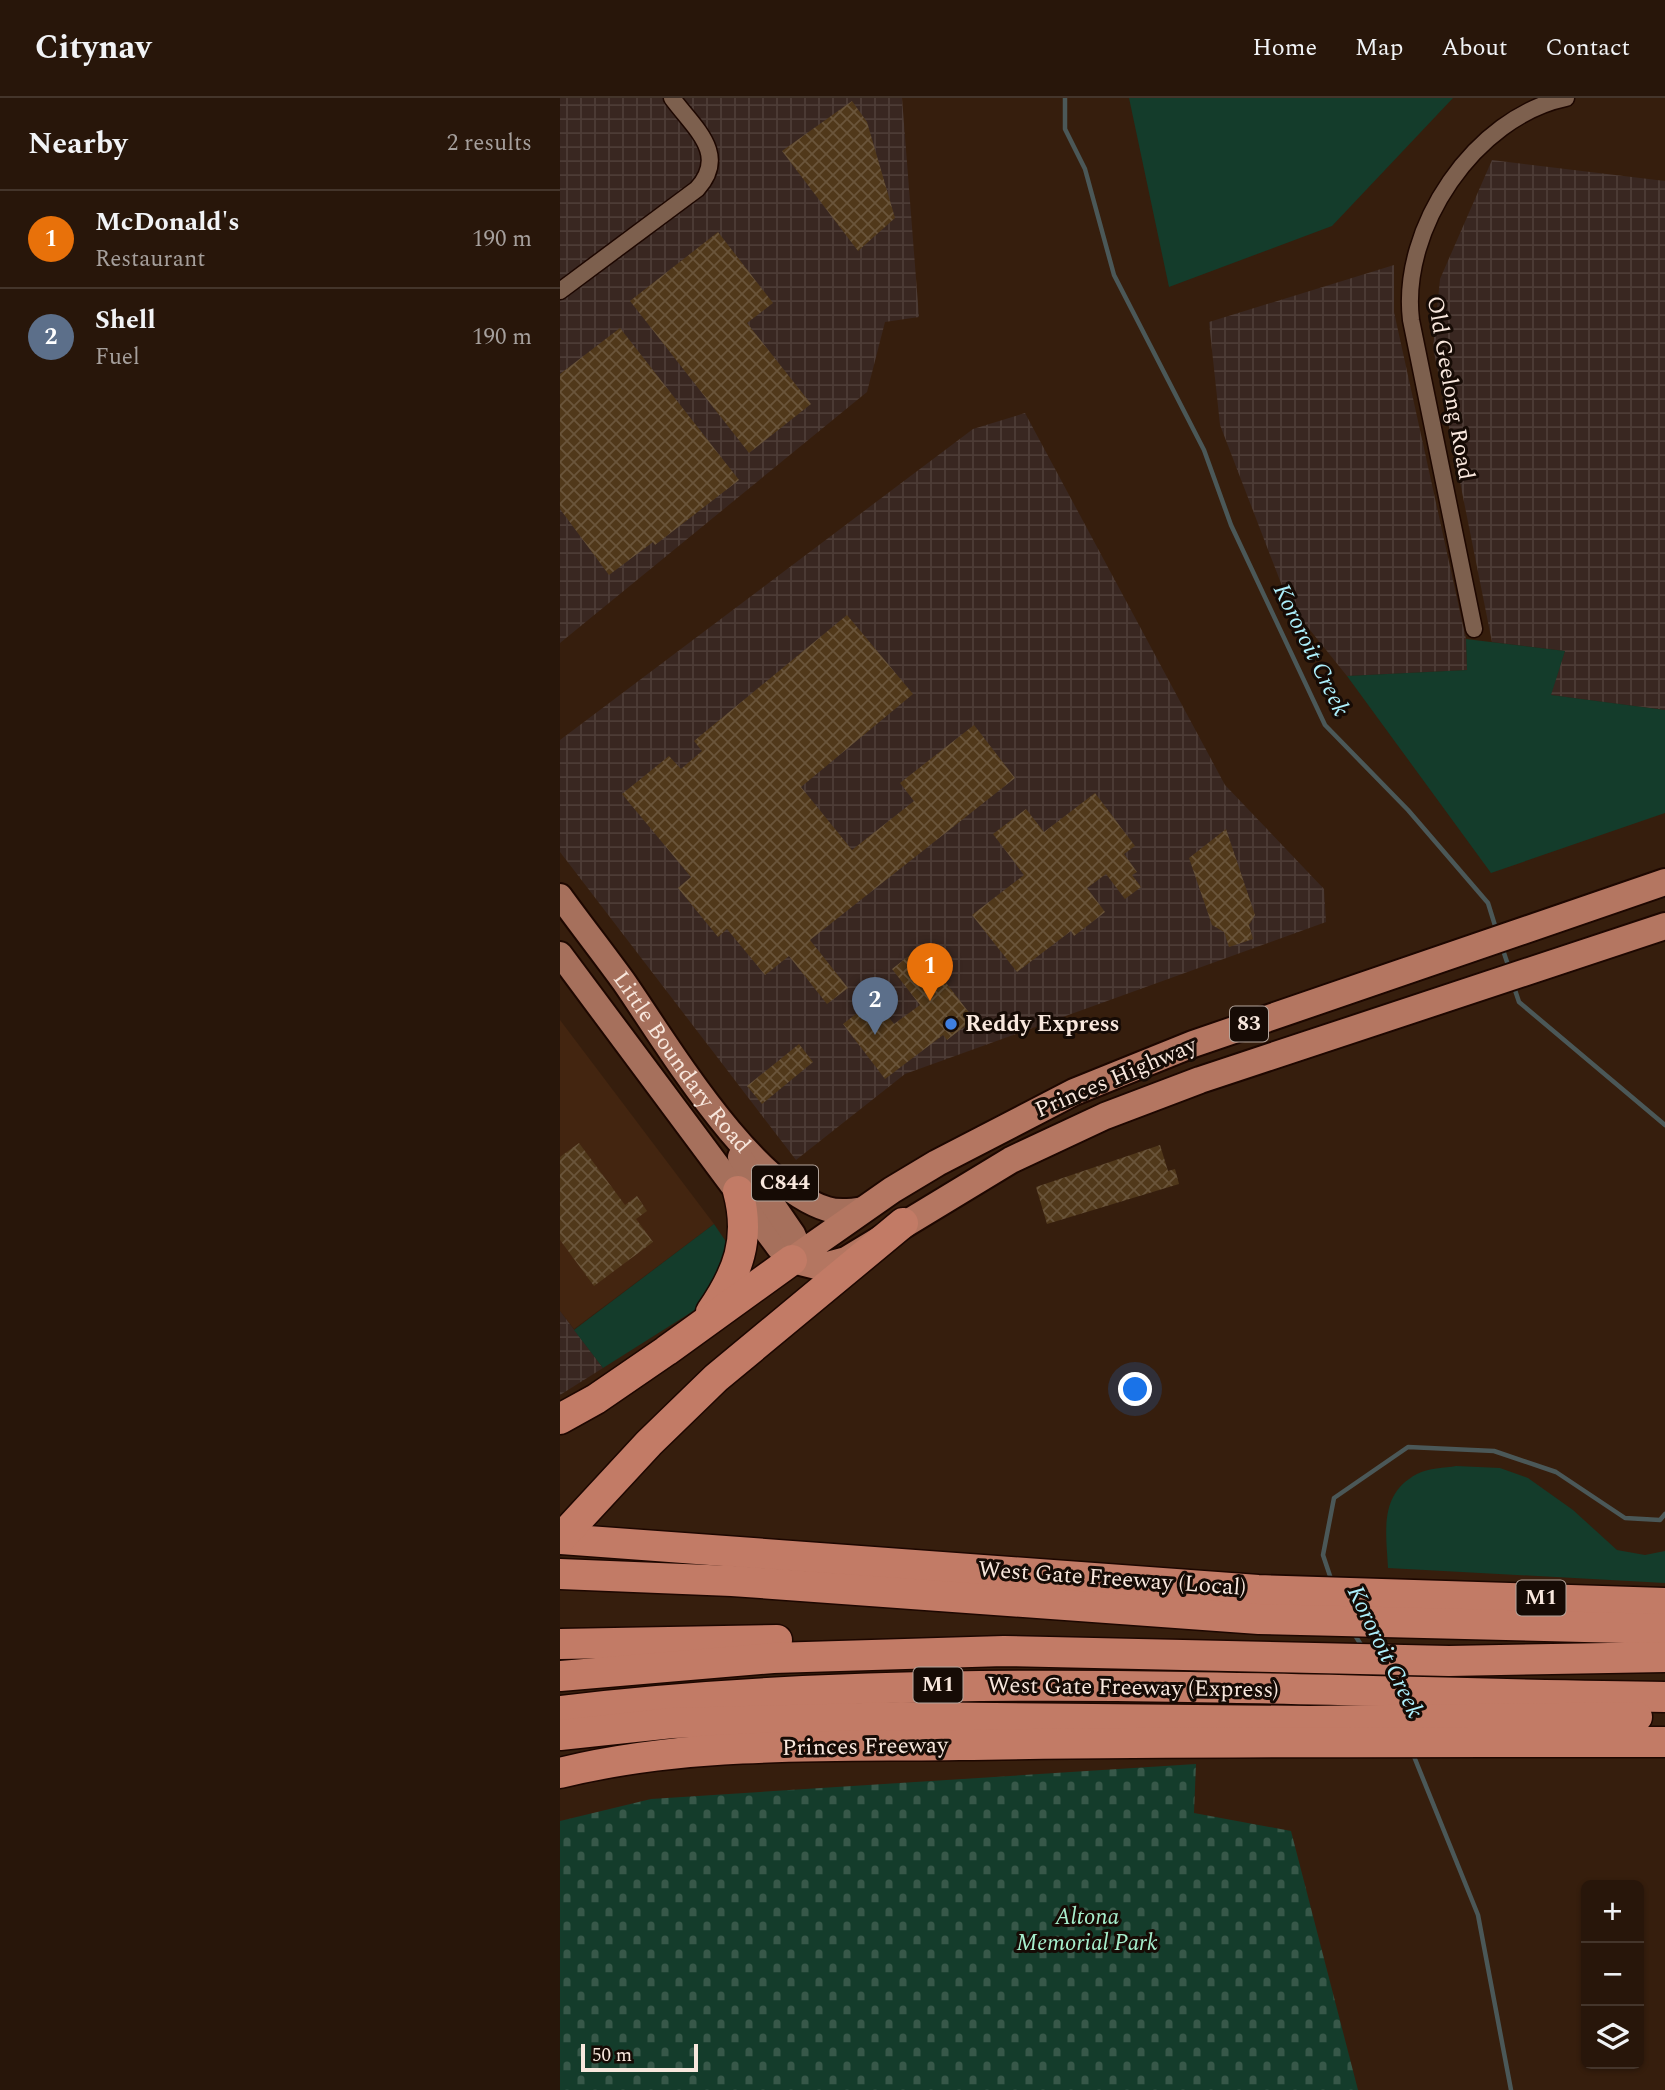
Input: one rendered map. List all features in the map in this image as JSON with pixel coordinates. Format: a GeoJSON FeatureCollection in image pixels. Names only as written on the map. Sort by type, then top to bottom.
{"type":"FeatureCollection","features":[{"type":"Feature","properties":{"kind":"highway","name":"Princes Highway"},"geometry":{"type":"LineString","coordinates":[[798,1259],[864,1209],[978,1140],[1074,1092],[1182,1048],[1426,961],[1665,882]]}},
{"type":"Feature","properties":{"kind":"highway","name":"Princes Highway"},"geometry":{"type":"LineString","coordinates":[[798,1259],[818,1267],[835,1264],[1011,1160],[1104,1116],[1200,1080],[1665,926]]}},
{"type":"Feature","properties":{"kind":"highway"},"geometry":{"type":"LineString","coordinates":[[978,1140],[985,1157],[1011,1160]]}},
{"type":"Feature","properties":{"kind":"highway"},"geometry":{"type":"LineString","coordinates":[[701,1327],[729,1286],[741,1258],[743,1222],[738,1191]]}},
{"type":"Feature","properties":{"kind":"highway"},"geometry":{"type":"LineString","coordinates":[[560,1539],[649,1443],[735,1361],[903,1223]]}},
{"type":"Feature","properties":{"kind":"highway"},"geometry":{"type":"LineString","coordinates":[[560,1419],[596,1399],[798,1259]]}},
{"type":"Feature","properties":{"kind":"highway"},"geometry":{"type":"LineString","coordinates":[[649,1443],[675,1399],[788,1292],[798,1259]]}},
{"type":"Feature","properties":{"kind":"highway","name":"West Gate Freeway (Local)"},"geometry":{"type":"LineString","coordinates":[[560,1539],[1258,1605],[1418,1594],[1665,1603]]}},
{"type":"Feature","properties":{"kind":"highway"},"geometry":{"type":"LineString","coordinates":[[560,1574],[1258,1605],[1430,1625],[1665,1629]]}},
{"type":"Feature","properties":{"kind":"highway"},"geometry":{"type":"LineString","coordinates":[[560,1644],[715,1639],[883,1641],[1004,1651]]}},
{"type":"Feature","properties":{"kind":"highway","name":"West Gate Freeway (Express)"},"geometry":{"type":"LineString","coordinates":[[560,1675],[772,1658],[1004,1651],[1449,1661],[1665,1657]]}},
{"type":"Feature","properties":{"kind":"highway","name":"West Gate Freeway (Express)"},"geometry":{"type":"LineString","coordinates":[[560,1712],[774,1692],[926,1685],[1062,1684],[1316,1692],[1472,1718],[1665,1697]]}},
{"type":"Feature","properties":{"kind":"highway"},"geometry":{"type":"LineString","coordinates":[[1472,1718],[1665,1716]]}},
{"type":"Feature","properties":{"kind":"highway"},"geometry":{"type":"LineString","coordinates":[[560,1735],[672,1723],[901,1717],[1312,1732]]}},
{"type":"Feature","properties":{"kind":"highway","name":"M1"},"geometry":{"type":"LineString","coordinates":[[1172,1741],[1472,1718],[1665,1742]]}},
{"type":"Feature","properties":{"kind":"highway"},"geometry":{"type":"LineString","coordinates":[[672,1723],[1172,1741]]}},
{"type":"Feature","properties":{"kind":"highway","name":"Princes Freeway"},"geometry":{"type":"LineString","coordinates":[[560,1773],[683,1753],[755,1749],[1172,1741]]}},
{"type":"Feature","properties":{"kind":"main road","name":"Little Boundary Road"},"geometry":{"type":"LineString","coordinates":[[560,897],[723,1122],[764,1165],[803,1197],[829,1209],[864,1209]]}},
{"type":"Feature","properties":{"kind":"main road","name":"Little Boundary Road"},"geometry":{"type":"LineString","coordinates":[[560,954],[779,1248],[798,1259]]}},
{"type":"Feature","properties":{"kind":"main road","name":"C844"},"geometry":{"type":"LineString","coordinates":[[723,1122],[744,1164],[796,1238],[798,1259]]}},
{"type":"Feature","properties":{"kind":"street"},"geometry":{"type":"LineString","coordinates":[[560,291],[697,189],[709,175],[712,157],[705,142],[671,98]]}},
{"type":"Feature","properties":{"kind":"street","name":"Old Geelong Road"},"geometry":{"type":"LineString","coordinates":[[1474,629],[1411,320],[1408,299],[1411,280],[1426,228],[1461,164],[1499,128],[1521,114],[1566,98]]}},
{"type":"Feature","properties":{"kind":"shaded area"},"geometry":{"type":"Polygon","coordinates":[[[560,98],[902,98],[919,317],[885,322],[867,392],[560,643],[560,98]]]}},
{"type":"Feature","properties":{"kind":"shaded area"},"geometry":{"type":"Polygon","coordinates":[[[1492,160],[1665,181],[1665,710],[1550,695],[1565,651],[1492,642],[1433,347],[1440,279],[1492,160]]]}},
{"type":"Feature","properties":{"kind":"shaded area"},"geometry":{"type":"Polygon","coordinates":[[[1394,265],[1394,312],[1466,639],[1467,670],[1347,676],[1289,604],[1220,425],[1209,322],[1394,265]]]}},
{"type":"Feature","properties":{"kind":"shaded area"},"geometry":{"type":"Polygon","coordinates":[[[1025,413],[1225,785],[1324,889],[1326,922],[905,1074],[796,1160],[560,852],[560,740],[973,429],[1025,413]]]}},
{"type":"Feature","properties":{"kind":"shaded area"},"geometry":{"type":"Polygon","coordinates":[[[560,1020],[714,1224],[574,1329],[560,1311],[560,1020]]]}},
{"type":"Feature","properties":{"kind":"shaded area"},"geometry":{"type":"Polygon","coordinates":[[[560,1311],[603,1368],[560,1395],[560,1311]]]}},
{"type":"Feature","properties":{"kind":"green space"},"geometry":{"type":"Polygon","coordinates":[[[1129,98],[1453,98],[1332,226],[1169,287],[1129,98]]]}},
{"type":"Feature","properties":{"kind":"green space"},"geometry":{"type":"Polygon","coordinates":[[[1466,639],[1565,651],[1551,695],[1665,710],[1665,813],[1491,873],[1347,676],[1467,670],[1466,639]]]}},
{"type":"Feature","properties":{"kind":"green space"},"geometry":{"type":"Polygon","coordinates":[[[714,1224],[735,1255],[706,1303],[603,1368],[574,1330],[714,1224]]]}},
{"type":"Feature","properties":{"kind":"green space"},"geometry":{"type":"Polygon","coordinates":[[[1456,1466],[1500,1468],[1528,1478],[1573,1510],[1617,1550],[1645,1555],[1665,1551],[1665,1583],[1388,1568],[1386,1527],[1396,1492],[1405,1482],[1421,1472],[1456,1466]]]}},
{"type":"Feature","properties":{"kind":"green space","name":"Altona Memorial Park"},"geometry":{"type":"Polygon","coordinates":[[[1196,1764],[1194,1813],[1291,1831],[1358,2090],[560,2090],[560,1821],[651,1799],[1196,1764]]]}},
{"type":"Feature","properties":{"kind":"building"},"geometry":{"type":"Polygon","coordinates":[[[852,101],[867,122],[895,218],[858,251],[782,151],[852,101]]]}},
{"type":"Feature","properties":{"kind":"building"},"geometry":{"type":"Polygon","coordinates":[[[718,232],[773,303],[747,323],[811,404],[749,453],[630,301],[718,232]]]}},
{"type":"Feature","properties":{"kind":"building"},"geometry":{"type":"Polygon","coordinates":[[[620,328],[739,480],[655,545],[653,542],[609,575],[560,509],[560,374],[620,328]]]}},
{"type":"Feature","properties":{"kind":"building"},"geometry":{"type":"Polygon","coordinates":[[[847,615],[913,694],[801,787],[852,850],[914,801],[900,783],[974,725],[1015,778],[810,940],[848,988],[827,1004],[789,956],[765,975],[727,929],[718,937],[678,888],[691,877],[622,794],[669,756],[681,769],[702,751],[694,741],[847,615]]]}},
{"type":"Feature","properties":{"kind":"building"},"geometry":{"type":"Polygon","coordinates":[[[1095,793],[1135,846],[1124,854],[1137,872],[1132,875],[1141,887],[1125,899],[1106,874],[1087,888],[1105,912],[1074,936],[1071,931],[1017,972],[972,915],[1024,875],[993,834],[1026,809],[1044,832],[1095,793]]]}},
{"type":"Feature","properties":{"kind":"building"},"geometry":{"type":"Polygon","coordinates":[[[1226,829],[1255,915],[1249,925],[1253,939],[1229,947],[1224,932],[1212,925],[1189,858],[1226,829]]]}},
{"type":"Feature","properties":{"kind":"building"},"geometry":{"type":"Polygon","coordinates":[[[919,948],[974,1019],[947,1040],[943,1035],[885,1079],[843,1024],[875,999],[894,1024],[920,1005],[892,969],[919,948]]]}},
{"type":"Feature","properties":{"kind":"building"},"geometry":{"type":"Polygon","coordinates":[[[799,1044],[813,1062],[762,1104],[747,1086],[799,1044]]]}},
{"type":"Feature","properties":{"kind":"building"},"geometry":{"type":"Polygon","coordinates":[[[579,1143],[625,1205],[637,1196],[647,1211],[636,1219],[653,1242],[594,1286],[560,1240],[560,1157],[579,1143]]]}},
{"type":"Feature","properties":{"kind":"building"},"geometry":{"type":"Polygon","coordinates":[[[1160,1145],[1168,1171],[1175,1169],[1179,1184],[1047,1224],[1036,1187],[1160,1145]]]}},
{"type":"Feature","properties":{"kind":"waterway","name":"Kororoit Creek"},"geometry":{"type":"LineString","coordinates":[[1065,98],[1065,129],[1085,169],[1114,275],[1204,450],[1231,525],[1325,725],[1408,810],[1488,903],[1497,932]]}},
{"type":"Feature","properties":{"kind":"waterway","name":"Kororoit Creek"},"geometry":{"type":"LineString","coordinates":[[1502,947],[1509,968]]}},
{"type":"Feature","properties":{"kind":"waterway","name":"Kororoit Creek"},"geometry":{"type":"LineString","coordinates":[[1514,987],[1519,1002],[1665,1125]]}},
{"type":"Feature","properties":{"kind":"waterway","name":"Kororoit Creek"},"geometry":{"type":"LineString","coordinates":[[1332,1582],[1323,1555],[1334,1498],[1408,1447],[1494,1451],[1556,1472],[1625,1518],[1660,1520],[1665,1514]]}},
{"type":"Feature","properties":{"kind":"waterway","name":"Kororoit Creek"},"geometry":{"type":"LineString","coordinates":[[1353,1632],[1363,1648]]}},
{"type":"Feature","properties":{"kind":"waterway","name":"Kororoit Creek"},"geometry":{"type":"LineString","coordinates":[[1413,1754],[1478,1915],[1511,2090]]}},
{"type":"Feature","properties":{"kind":"place","name":"McDonald's"},"geometry":{"type":"Point","coordinates":[930,1001]}},
{"type":"Feature","properties":{"kind":"place","name":"Reddy Express"},"geometry":{"type":"Point","coordinates":[951,1024]}},
{"type":"Feature","properties":{"kind":"place","name":"Shell"},"geometry":{"type":"Point","coordinates":[875,1035]}}]}
